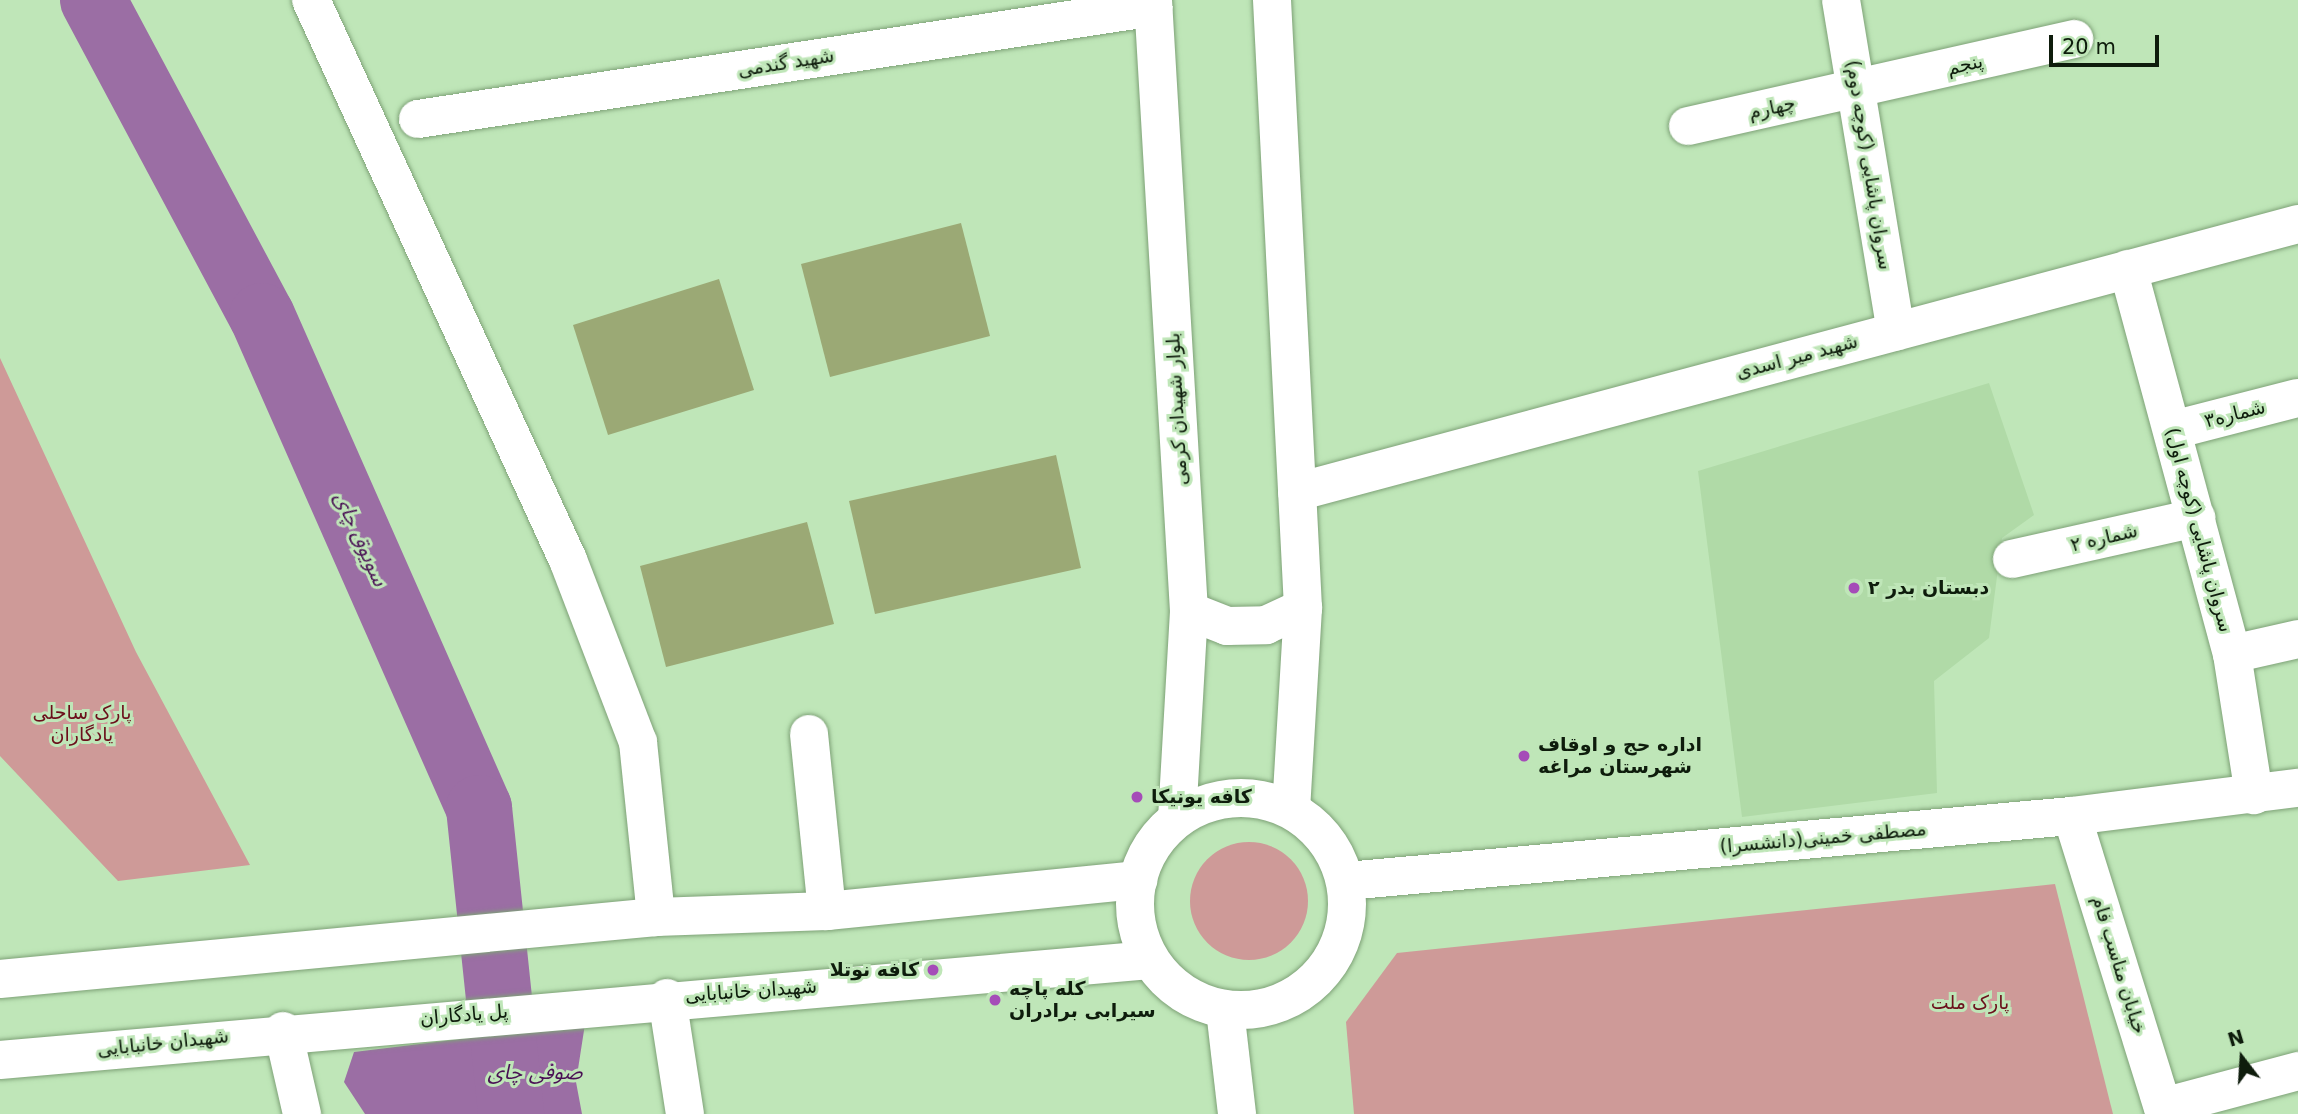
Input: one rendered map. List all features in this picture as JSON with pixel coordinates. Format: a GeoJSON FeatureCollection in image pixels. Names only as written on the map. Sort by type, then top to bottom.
{"type":"FeatureCollection","features":[{"type":"Feature","properties":{"kind":"main road"},"geometry":{"type":"LineString","coordinates":[[311,0],[568,560],[638,741],[656,916]]}},
{"type":"Feature","properties":{"kind":"main road"},"geometry":{"type":"LineString","coordinates":[[1272,0],[1303,608],[1291,809]]}},
{"type":"Feature","properties":{"kind":"main road","name":"سروان پاشایی (کوچه دوم)"},"geometry":{"type":"LineString","coordinates":[[1841,0],[1896,331]]}},
{"type":"Feature","properties":{"kind":"main road","name":"شهید گندمی"},"geometry":{"type":"LineString","coordinates":[[418,119],[1153,4]]}},
{"type":"Feature","properties":{"kind":"main road","name":"بلوار شهیدان کرمی"},"geometry":{"type":"LineString","coordinates":[[1153,4],[1189,611],[1177,819]]}},
{"type":"Feature","properties":{"kind":"main road","name":"پنجم"},"geometry":{"type":"LineString","coordinates":[[1856,90],[2074,40]]}},
{"type":"Feature","properties":{"kind":"main road","name":"چهارم"},"geometry":{"type":"LineString","coordinates":[[1688,126],[1856,90]]}},
{"type":"Feature","properties":{"kind":"main road","name":"شهید میر اسدی"},"geometry":{"type":"LineString","coordinates":[[1297,492],[2298,224]]}},
{"type":"Feature","properties":{"kind":"main road","name":"سروان پاشایی (کوچه اول)"},"geometry":{"type":"LineString","coordinates":[[2129,269],[2232,654],[2254,794]]}},
{"type":"Feature","properties":{"kind":"main road","name":"شماره۳"},"geometry":{"type":"LineString","coordinates":[[2173,430],[2298,398]]}},
{"type":"Feature","properties":{"kind":"main road","name":"شماره ۲"},"geometry":{"type":"LineString","coordinates":[[2012,559],[2196,518]]}},
{"type":"Feature","properties":{"kind":"main road"},"geometry":{"type":"LineString","coordinates":[[1189,611],[1240,626],[1266,625],[1303,608]]}},
{"type":"Feature","properties":{"kind":"main road"},"geometry":{"type":"LineString","coordinates":[[2232,654],[2298,639]]}},
{"type":"Feature","properties":{"kind":"main road"},"geometry":{"type":"LineString","coordinates":[[809,734],[827,911]]}},
{"type":"Feature","properties":{"kind":"main road","name":"(دانشسرا)مصطفی خمینی"},"geometry":{"type":"LineString","coordinates":[[1346,881],[2072,816],[2298,788]]}},
{"type":"Feature","properties":{"kind":"main road"},"geometry":{"type":"LineString","coordinates":[[1232,797],[1291,809],[1335,851],[1346,881],[1342,937],[1320,977],[1282,1002],[1225,1010],[1187,995],[1150,960],[1138,932],[1138,880],[1155,841],[1177,819],[1232,797]]}},
{"type":"Feature","properties":{"kind":"main road","name":"خیابان مناسب فام"},"geometry":{"type":"LineString","coordinates":[[2072,816],[2164,1111]]}},
{"type":"Feature","properties":{"kind":"main road"},"geometry":{"type":"LineString","coordinates":[[0,979],[656,916],[827,911],[1138,880]]}},
{"type":"Feature","properties":{"kind":"main road","name":"شهیدان خانبابایی"},"geometry":{"type":"LineString","coordinates":[[603,1003],[1150,960]]}},
{"type":"Feature","properties":{"kind":"main road"},"geometry":{"type":"LineString","coordinates":[[667,998],[685,1114]]}},
{"type":"Feature","properties":{"kind":"main road","name":"پل یادگاران"},"geometry":{"type":"LineString","coordinates":[[326,1027],[603,1003]]}},
{"type":"Feature","properties":{"kind":"main road"},"geometry":{"type":"LineString","coordinates":[[1225,1010],[1237,1114]]}},
{"type":"Feature","properties":{"kind":"main road","name":"شهیدان خانبابایی"},"geometry":{"type":"LineString","coordinates":[[0,1060],[326,1027]]}},
{"type":"Feature","properties":{"kind":"main road"},"geometry":{"type":"LineString","coordinates":[[283,1031],[302,1114]]}},
{"type":"Feature","properties":{"kind":"main road"},"geometry":{"type":"LineString","coordinates":[[2164,1111],[2298,1071]]}},
{"type":"Feature","properties":{"kind":"shaded area","name":"دبستان بدر ۲"},"geometry":{"type":"Polygon","coordinates":[[[1989,383],[2034,515],[2002,538],[1989,638],[1934,681],[1937,793],[1742,817],[1698,471],[1989,383]]]}},
{"type":"Feature","properties":{"kind":"green space","name":"پارک ساحلی یادگاران"},"geometry":{"type":"Polygon","coordinates":[[[0,358],[136,652],[250,865],[118,881],[0,756],[0,358]]]}},
{"type":"Feature","properties":{"kind":"green space"},"geometry":{"type":"Polygon","coordinates":[[[1249,842],[1271,847],[1291,859],[1303,879],[1308,901],[1303,923],[1291,943],[1271,955],[1249,960],[1227,955],[1207,943],[1195,923],[1190,901],[1195,879],[1207,859],[1227,847],[1249,842]]]}},
{"type":"Feature","properties":{"kind":"green space","name":"پارک ملت"},"geometry":{"type":"Polygon","coordinates":[[[2055,884],[2113,1114],[1354,1114],[1346,1022],[1397,953],[2055,884]]]}},
{"type":"Feature","properties":{"kind":"water","name":"صوفی چای"},"geometry":{"type":"Polygon","coordinates":[[[585,1024],[576,1082],[582,1114],[365,1114],[344,1082],[354,1052],[585,1024]]]}},
{"type":"Feature","properties":{"kind":"building"},"geometry":{"type":"Polygon","coordinates":[[[961,223],[990,336],[830,377],[801,264],[961,223]]]}},
{"type":"Feature","properties":{"kind":"building"},"geometry":{"type":"Polygon","coordinates":[[[719,279],[754,390],[608,435],[573,325],[719,279]]]}},
{"type":"Feature","properties":{"kind":"building"},"geometry":{"type":"Polygon","coordinates":[[[1056,455],[1081,568],[875,614],[849,501],[1056,455]]]}},
{"type":"Feature","properties":{"kind":"building"},"geometry":{"type":"Polygon","coordinates":[[[807,522],[834,624],[666,667],[640,566],[807,522]]]}},
{"type":"Feature","properties":{"kind":"waterway","name":"سویوق چای"},"geometry":{"type":"LineString","coordinates":[[93,0],[262,316],[479,808],[511,1114]]}},
{"type":"Feature","properties":{"kind":"place","name":"دبستان بدر ۲"},"geometry":{"type":"Point","coordinates":[1854,588]}},
{"type":"Feature","properties":{"kind":"place","name":"اداره حج و اوقاف شهرستان مراغه"},"geometry":{"type":"Point","coordinates":[1524,756]}},
{"type":"Feature","properties":{"kind":"place","name":"کافه یونیکا"},"geometry":{"type":"Point","coordinates":[1137,797]}},
{"type":"Feature","properties":{"kind":"place","name":"کافه نوتلا"},"geometry":{"type":"Point","coordinates":[933,970]}},
{"type":"Feature","properties":{"kind":"place","name":"کله پاچه سیرابی برادران"},"geometry":{"type":"Point","coordinates":[995,1000]}}]}
